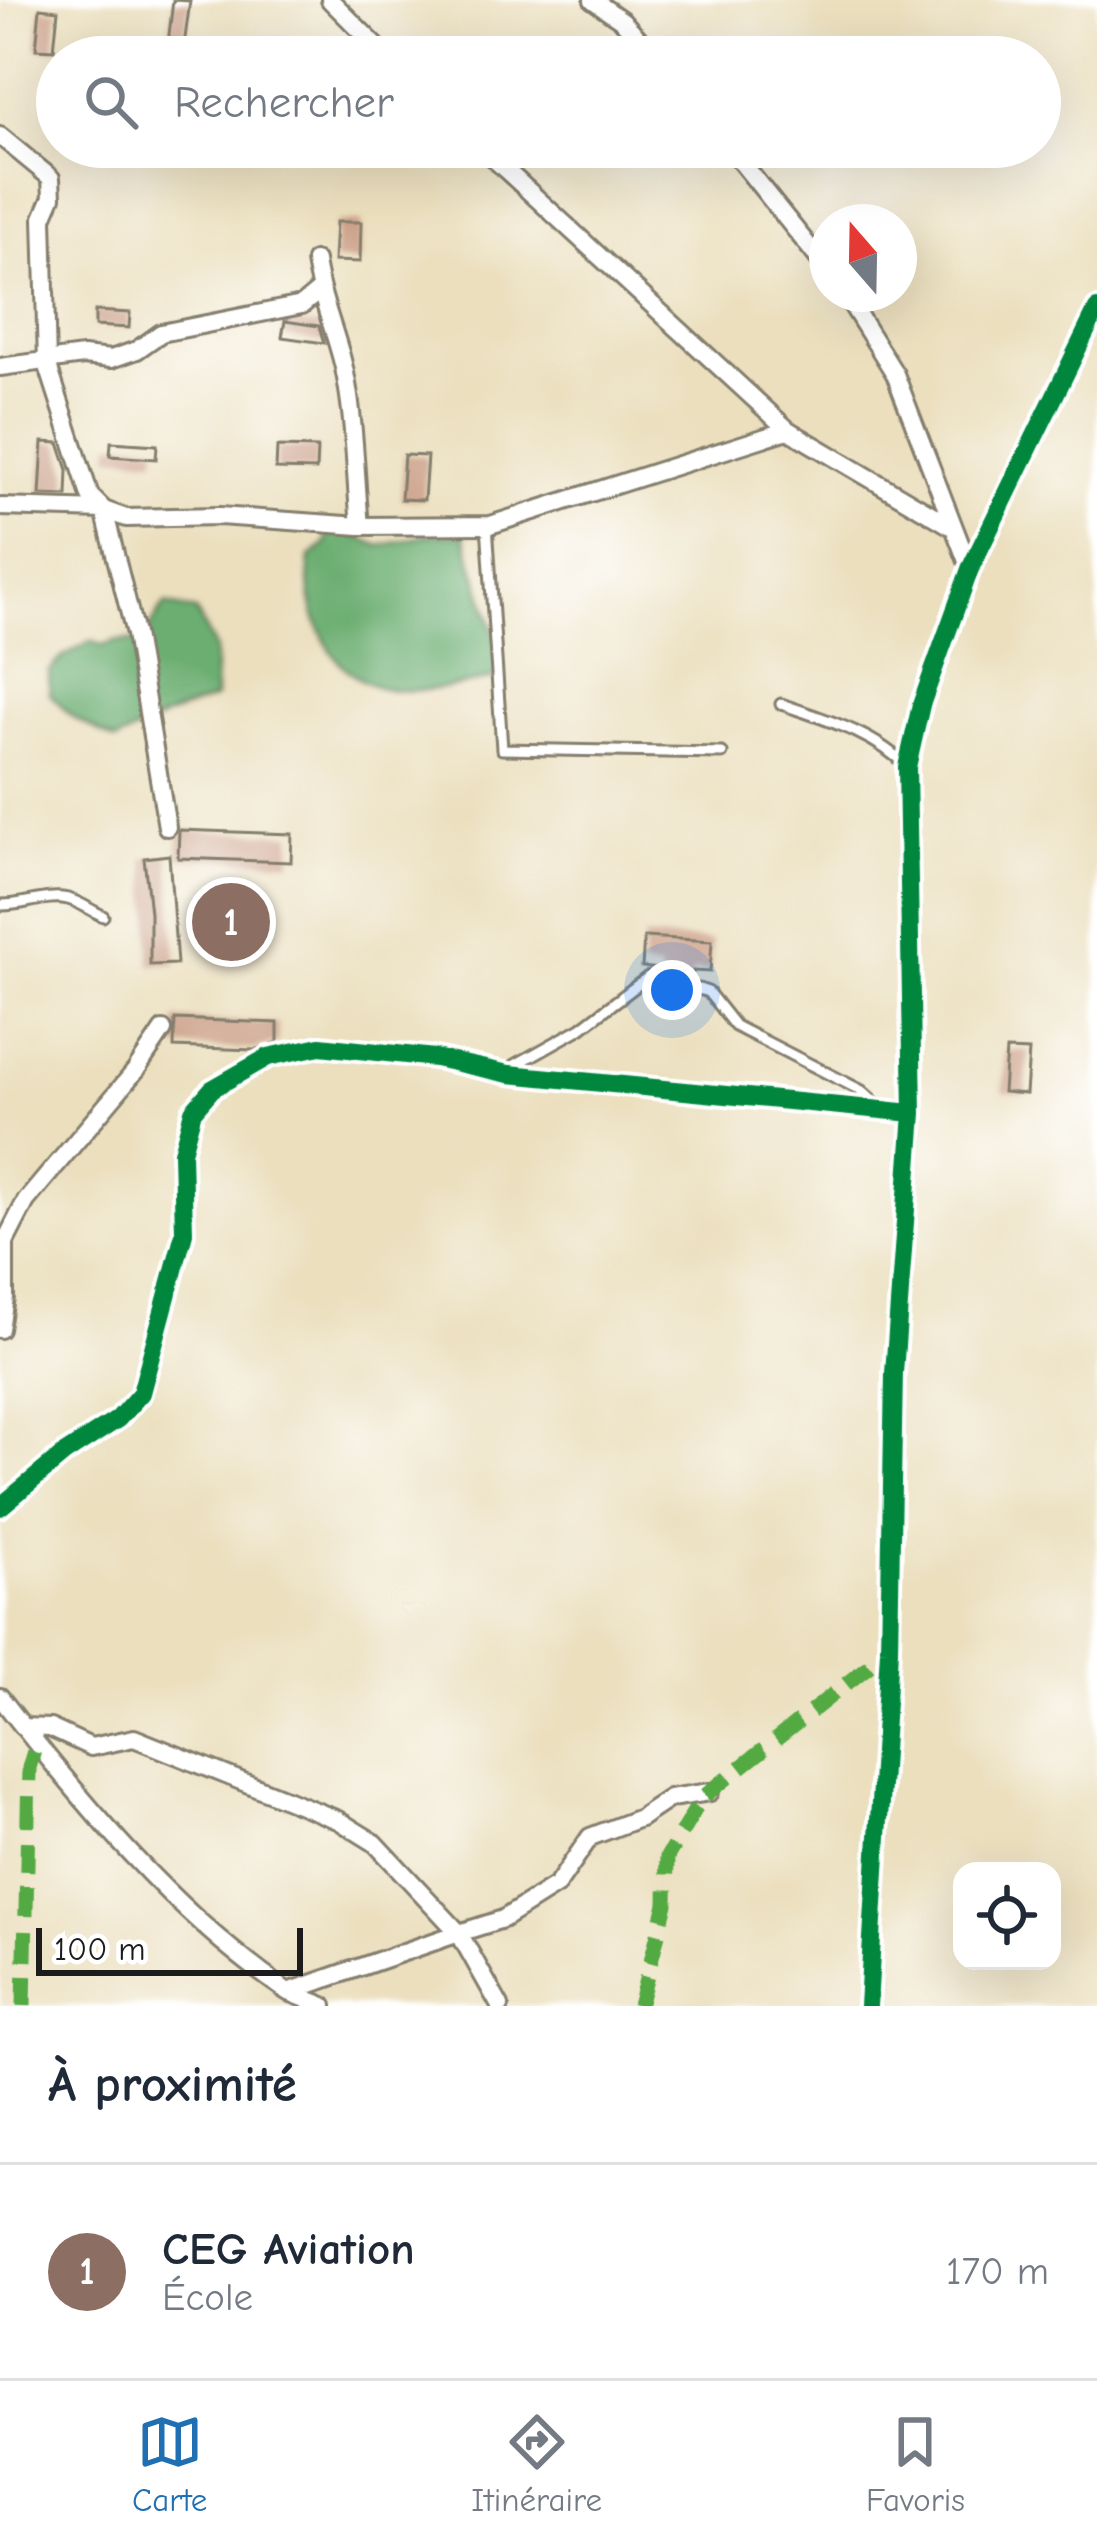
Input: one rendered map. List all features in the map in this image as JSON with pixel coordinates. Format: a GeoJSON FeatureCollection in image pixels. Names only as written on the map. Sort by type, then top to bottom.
{"type":"FeatureCollection","features":[{"type":"Feature","properties":{"kind":"street"},"geometry":{"type":"LineString","coordinates":[[330,0],[366,36]]}},
{"type":"Feature","properties":{"kind":"street"},"geometry":{"type":"LineString","coordinates":[[593,0],[636,36]]}},
{"type":"Feature","properties":{"kind":"street"},"geometry":{"type":"LineString","coordinates":[[0,136],[36,166]]}},
{"type":"Feature","properties":{"kind":"street"},"geometry":{"type":"LineString","coordinates":[[39,168],[51,178],[52,197],[43,218],[47,363],[90,496],[104,509],[126,518],[219,516],[360,526],[487,524],[788,430]]}},
{"type":"Feature","properties":{"kind":"street"},"geometry":{"type":"LineString","coordinates":[[504,168],[788,430],[951,526]]}},
{"type":"Feature","properties":{"kind":"street"},"geometry":{"type":"LineString","coordinates":[[746,168],[809,247]]}},
{"type":"Feature","properties":{"kind":"street"},"geometry":{"type":"LineString","coordinates":[[315,261],[345,375],[360,526]]}},
{"type":"Feature","properties":{"kind":"street"},"geometry":{"type":"LineString","coordinates":[[0,367],[83,356],[111,359],[137,350],[161,333],[302,305],[319,290]]}},
{"type":"Feature","properties":{"kind":"street"},"geometry":{"type":"LineString","coordinates":[[868,2006],[889,1650],[894,1373],[913,1113],[907,767],[921,705],[970,569],[1097,309]]}},
{"type":"Feature","properties":{"kind":"street"},"geometry":{"type":"LineString","coordinates":[[856,312],[895,374],[970,569]]}},
{"type":"Feature","properties":{"kind":"street"},"geometry":{"type":"LineString","coordinates":[[0,507],[104,509]]}},
{"type":"Feature","properties":{"kind":"street"},"geometry":{"type":"LineString","coordinates":[[104,509],[135,634],[167,827]]}},
{"type":"Feature","properties":{"kind":"street"},"geometry":{"type":"LineString","coordinates":[[0,1329],[5,1241],[26,1201],[136,1070],[163,1030]]}},
{"type":"Feature","properties":{"kind":"street"},"geometry":{"type":"LineString","coordinates":[[0,1507],[64,1454],[118,1419],[141,1393],[184,1233],[182,1152],[193,1111],[212,1089],[268,1057],[320,1046],[435,1058],[509,1074],[913,1113]]}},
{"type":"Feature","properties":{"kind":"street"},"geometry":{"type":"LineString","coordinates":[[0,1697],[179,1906],[236,1956],[288,1992],[324,2006]]}},
{"type":"Feature","properties":{"kind":"street"},"geometry":{"type":"LineString","coordinates":[[23,1727],[50,1728],[91,1747],[134,1738],[338,1820],[375,1843],[459,1934],[500,2006]]}},
{"type":"Feature","properties":{"kind":"street"},"geometry":{"type":"LineString","coordinates":[[288,1992],[503,1919],[557,1885],[590,1837],[640,1818],[670,1798],[710,1792]]}},
{"type":"Feature","properties":{"kind":"lane"},"geometry":{"type":"LineString","coordinates":[[487,524],[502,748],[722,753]]}},
{"type":"Feature","properties":{"kind":"lane"},"geometry":{"type":"LineString","coordinates":[[781,704],[848,728],[907,767]]}},
{"type":"Feature","properties":{"kind":"lane"},"geometry":{"type":"LineString","coordinates":[[0,905],[69,899],[103,916]]}},
{"type":"Feature","properties":{"kind":"lane"},"geometry":{"type":"LineString","coordinates":[[509,1074],[515,1065],[581,1028],[648,977]]}},
{"type":"Feature","properties":{"kind":"lane"},"geometry":{"type":"LineString","coordinates":[[699,989],[708,992],[735,1026],[862,1091],[883,1110]]}},
{"type":"Feature","properties":{"kind":"green space"},"geometry":{"type":"Polygon","coordinates":[[[336,528],[380,546],[427,535],[464,534],[496,638],[498,677],[434,689],[396,690],[354,675],[326,643],[311,601],[310,557],[336,528]]]}},
{"type":"Feature","properties":{"kind":"green space"},"geometry":{"type":"Polygon","coordinates":[[[165,604],[196,611],[215,648],[215,698],[116,741],[74,718],[50,694],[49,672],[62,658],[91,641],[103,646],[141,641],[165,604]]]}},
{"type":"Feature","properties":{"kind":"building"},"geometry":{"type":"Polygon","coordinates":[[[173,0],[190,1],[185,36],[169,36],[173,0]]]}},
{"type":"Feature","properties":{"kind":"building"},"geometry":{"type":"Polygon","coordinates":[[[40,8],[58,10],[55,36],[37,36],[40,8]]]}},
{"type":"Feature","properties":{"kind":"building"},"geometry":{"type":"Polygon","coordinates":[[[336,222],[361,222],[360,262],[334,261],[336,222]]]}},
{"type":"Feature","properties":{"kind":"building"},"geometry":{"type":"Polygon","coordinates":[[[95,311],[130,313],[129,328],[95,326],[95,311]]]}},
{"type":"Feature","properties":{"kind":"building"},"geometry":{"type":"Polygon","coordinates":[[[285,321],[319,326],[324,343],[282,337],[285,321]]]}},
{"type":"Feature","properties":{"kind":"building"},"geometry":{"type":"Polygon","coordinates":[[[43,442],[59,443],[68,470],[67,496],[40,495],[43,442]]]}},
{"type":"Feature","properties":{"kind":"building"},"geometry":{"type":"Polygon","coordinates":[[[111,442],[157,445],[156,459],[110,456],[111,442]]]}},
{"type":"Feature","properties":{"kind":"building"},"geometry":{"type":"Polygon","coordinates":[[[277,447],[317,448],[316,470],[276,469],[277,447]]]}},
{"type":"Feature","properties":{"kind":"building"},"geometry":{"type":"Polygon","coordinates":[[[404,455],[427,456],[424,500],[401,499],[404,455]]]}},
{"type":"Feature","properties":{"kind":"building"},"geometry":{"type":"Polygon","coordinates":[[[179,830],[292,834],[291,862],[178,858],[179,830]]]}},
{"type":"Feature","properties":{"kind":"building"},"geometry":{"type":"Polygon","coordinates":[[[169,855],[177,964],[150,965],[144,858],[169,855]]]}},
{"type":"Feature","properties":{"kind":"building"},"geometry":{"type":"Polygon","coordinates":[[[644,937],[712,941],[710,972],[693,971],[690,988],[658,985],[660,969],[642,967],[644,937]]]}},
{"type":"Feature","properties":{"kind":"building"},"geometry":{"type":"Polygon","coordinates":[[[175,1019],[278,1023],[278,1042],[254,1050],[174,1047],[175,1019]]]}},
{"type":"Feature","properties":{"kind":"building"},"geometry":{"type":"Polygon","coordinates":[[[1006,1050],[1029,1051],[1026,1094],[1003,1092],[1006,1050]]]}},
{"type":"Feature","properties":{"kind":"marked path"},"geometry":{"type":"LineString","coordinates":[[639,2006],[666,1904],[667,1857],[702,1798],[889,1650]]}},
{"type":"Feature","properties":{"kind":"marked path"},"geometry":{"type":"LineString","coordinates":[[24,2006],[29,1768],[36,1744]]}},
{"type":"Feature","properties":{"kind":"cycle path"},"geometry":{"type":"LineString","coordinates":[[868,2006],[889,1650],[894,1373],[913,1113],[907,767],[921,705],[970,569],[1097,309]]}},
{"type":"Feature","properties":{"kind":"cycle path"},"geometry":{"type":"LineString","coordinates":[[0,1507],[64,1454],[118,1419],[141,1393],[184,1233],[182,1152],[193,1111],[212,1089],[268,1057],[320,1046],[435,1058],[509,1074],[913,1113]]}},
{"type":"Feature","properties":{"kind":"place","name":"CEG Aviation"},"geometry":{"type":"Point","coordinates":[231,922]}}]}
